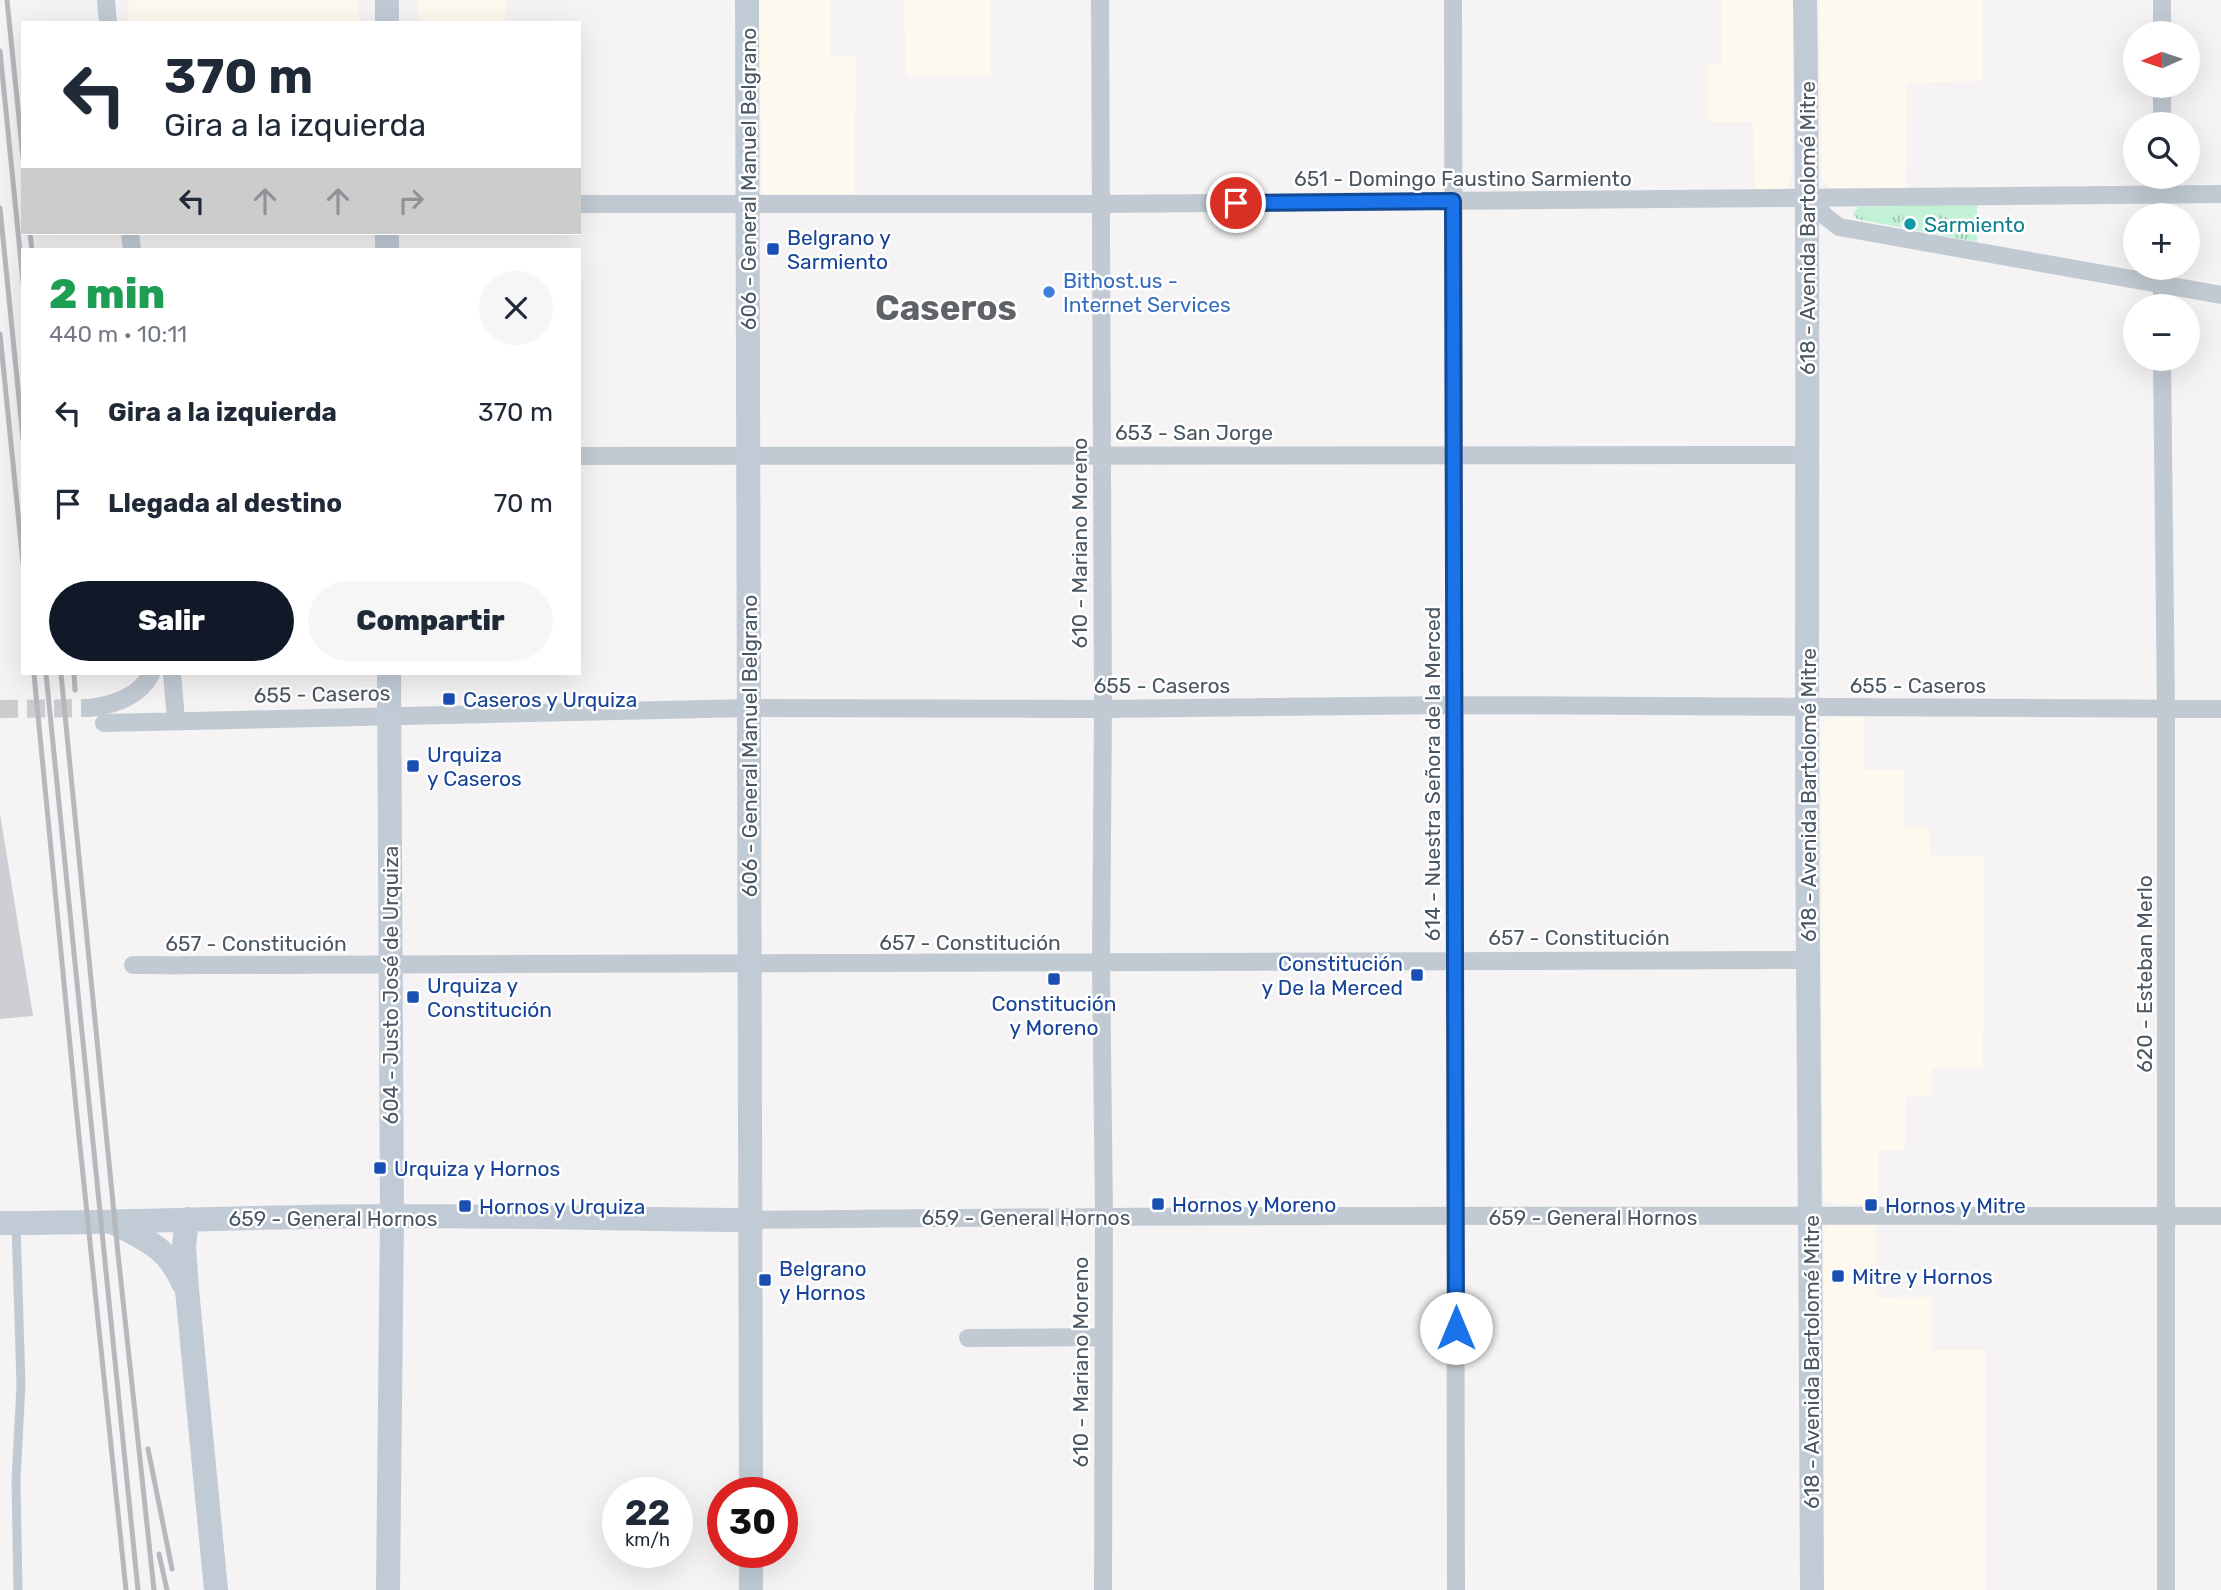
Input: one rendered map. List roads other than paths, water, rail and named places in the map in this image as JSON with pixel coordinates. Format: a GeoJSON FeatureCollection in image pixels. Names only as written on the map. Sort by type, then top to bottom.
{"type":"FeatureCollection","features":[{"type":"Feature","properties":{"kind":"street"},"geometry":{"type":"LineString","coordinates":[[106,0],[108,21]]}},
{"type":"Feature","properties":{"kind":"street"},"geometry":{"type":"LineString","coordinates":[[387,0],[387,21]]}},
{"type":"Feature","properties":{"kind":"street","name":"606 - General Manuel Belgrano"},"geometry":{"type":"LineString","coordinates":[[747,0],[751,1477]]}},
{"type":"Feature","properties":{"kind":"street","name":"610 - Mariano Moreno"},"geometry":{"type":"LineString","coordinates":[[1100,0],[1103,1590]]}},
{"type":"Feature","properties":{"kind":"street","name":"614 - Nuestra Señora de la Merced"},"geometry":{"type":"LineString","coordinates":[[1453,0],[1456,1590]]}},
{"type":"Feature","properties":{"kind":"street","name":"618 - Avenida Bartolomé Mitre"},"geometry":{"type":"LineString","coordinates":[[1805,0],[1808,198],[1808,960],[1812,1590]]}},
{"type":"Feature","properties":{"kind":"street"},"geometry":{"type":"LineString","coordinates":[[2162,0],[2162,21]]}},
{"type":"Feature","properties":{"kind":"street","name":"651 - Domingo Faustino Sarmiento"},"geometry":{"type":"LineString","coordinates":[[581,204],[1100,204],[1808,198],[2123,186]]}},
{"type":"Feature","properties":{"kind":"street","name":"651 - Domingo Faustino Sarmiento"},"geometry":{"type":"LineString","coordinates":[[2188,189],[2221,194]]}},
{"type":"Feature","properties":{"kind":"street"},"geometry":{"type":"LineString","coordinates":[[1808,198],[1839,227],[2123,270]]}},
{"type":"Feature","properties":{"kind":"street"},"geometry":{"type":"LineString","coordinates":[[2174,280],[2221,295]]}},
{"type":"Feature","properties":{"kind":"street","name":"620 - Esteban Merlo"},"geometry":{"type":"LineString","coordinates":[[2162,371],[2166,709],[2166,1590]]}},
{"type":"Feature","properties":{"kind":"street","name":"653 - San Jorge"},"geometry":{"type":"LineString","coordinates":[[581,456],[1808,455]]}},
{"type":"Feature","properties":{"kind":"street"},"geometry":{"type":"LineString","coordinates":[[90,708],[110,706],[122,701],[146,682],[150,675]]}},
{"type":"Feature","properties":{"kind":"street"},"geometry":{"type":"LineString","coordinates":[[172,675],[176,720]]}},
{"type":"Feature","properties":{"kind":"street","name":"604 - Justo José de Urquiza"},"geometry":{"type":"LineString","coordinates":[[388,1590],[392,1216],[389,675]]}},
{"type":"Feature","properties":{"kind":"street","name":"655 - Caseros"},"geometry":{"type":"LineString","coordinates":[[104,723],[749,708],[1103,709],[1455,705],[2221,709]]}},
{"type":"Feature","properties":{"kind":"street","name":"657 - Constitución"},"geometry":{"type":"LineString","coordinates":[[133,965],[748,966],[1808,960]]}},
{"type":"Feature","properties":{"kind":"street","name":"659 - General Hornos"},"geometry":{"type":"LineString","coordinates":[[8,1223],[392,1216],[751,1220],[1104,1216],[2221,1216]]}},
{"type":"Feature","properties":{"kind":"street"},"geometry":{"type":"LineString","coordinates":[[187,1219],[184,1245],[187,1290],[216,1590]]}},
{"type":"Feature","properties":{"kind":"street"},"geometry":{"type":"LineString","coordinates":[[115,1223],[155,1245],[175,1263],[187,1290]]}},
{"type":"Feature","properties":{"kind":"street"},"geometry":{"type":"LineString","coordinates":[[968,1338],[1102,1337]]}},
{"type":"Feature","properties":{"kind":"street"},"geometry":{"type":"LineString","coordinates":[[751,1568],[751,1590]]}},
{"type":"Feature","properties":{"kind":"lane"},"geometry":{"type":"LineString","coordinates":[[8,1223],[20,1385],[16,1480],[18,1590]]}},
{"type":"Feature","properties":{"kind":"tunnel"},"geometry":{"type":"LineString","coordinates":[[0,709],[90,708]]}},
{"type":"Feature","properties":{"kind":"railway"},"geometry":{"type":"LineString","coordinates":[[7,0],[21,138]]}},
{"type":"Feature","properties":{"kind":"railway"},"geometry":{"type":"LineString","coordinates":[[0,51],[21,262]]}},
{"type":"Feature","properties":{"kind":"railway"},"geometry":{"type":"LineString","coordinates":[[0,208],[21,419]]}},
{"type":"Feature","properties":{"kind":"railway"},"geometry":{"type":"LineString","coordinates":[[30,235],[32,248]]}},
{"type":"Feature","properties":{"kind":"railway"},"geometry":{"type":"LineString","coordinates":[[0,334],[21,543]]}},
{"type":"Feature","properties":{"kind":"railway"},"geometry":{"type":"LineString","coordinates":[[34,675],[126,1590]]}},
{"type":"Feature","properties":{"kind":"railway"},"geometry":{"type":"LineString","coordinates":[[46,675],[138,1590]]}},
{"type":"Feature","properties":{"kind":"railway"},"geometry":{"type":"LineString","coordinates":[[61,675],[154,1590]]}},
{"type":"Feature","properties":{"kind":"railway"},"geometry":{"type":"LineString","coordinates":[[74,675],[75,690]]}},
{"type":"Feature","properties":{"kind":"railway"},"geometry":{"type":"LineString","coordinates":[[148,1449],[172,1569]]}},
{"type":"Feature","properties":{"kind":"railway"},"geometry":{"type":"LineString","coordinates":[[159,1554],[167,1590]]}},
{"type":"Feature","properties":{"kind":"place","name":"Sarmiento"},"geometry":{"type":"Point","coordinates":[1910,224]}},
{"type":"Feature","properties":{"kind":"place","name":"Belgrano y Sarmiento"},"geometry":{"type":"Point","coordinates":[773,249]}},
{"type":"Feature","properties":{"kind":"place","name":"Bithost.us - Internet Services"},"geometry":{"type":"Point","coordinates":[1049,292]}},
{"type":"Feature","properties":{"kind":"place","name":"Caseros y Urquiza"},"geometry":{"type":"Point","coordinates":[449,699]}},
{"type":"Feature","properties":{"kind":"place","name":"Urquiza y Caseros"},"geometry":{"type":"Point","coordinates":[413,766]}},
{"type":"Feature","properties":{"kind":"place","name":"Constitución y De la Merced"},"geometry":{"type":"Point","coordinates":[1417,975]}},
{"type":"Feature","properties":{"kind":"place","name":"Constitución y Moreno"},"geometry":{"type":"Point","coordinates":[1054,979]}},
{"type":"Feature","properties":{"kind":"place","name":"Urquiza y Constitución"},"geometry":{"type":"Point","coordinates":[413,997]}},
{"type":"Feature","properties":{"kind":"place","name":"Urquiza y Hornos"},"geometry":{"type":"Point","coordinates":[380,1168]}},
{"type":"Feature","properties":{"kind":"place","name":"Hornos y Moreno"},"geometry":{"type":"Point","coordinates":[1158,1204]}},
{"type":"Feature","properties":{"kind":"place","name":"Hornos y Mitre"},"geometry":{"type":"Point","coordinates":[1871,1205]}},
{"type":"Feature","properties":{"kind":"place","name":"Hornos y Urquiza"},"geometry":{"type":"Point","coordinates":[465,1206]}},
{"type":"Feature","properties":{"kind":"place","name":"Mitre y Hornos"},"geometry":{"type":"Point","coordinates":[1838,1276]}},
{"type":"Feature","properties":{"kind":"place","name":"Belgrano y Hornos"},"geometry":{"type":"Point","coordinates":[765,1280]}},
{"type":"Feature","properties":{"kind":"district","name":"Caseros"},"geometry":{"type":"Point","coordinates":[946,308]}}]}
